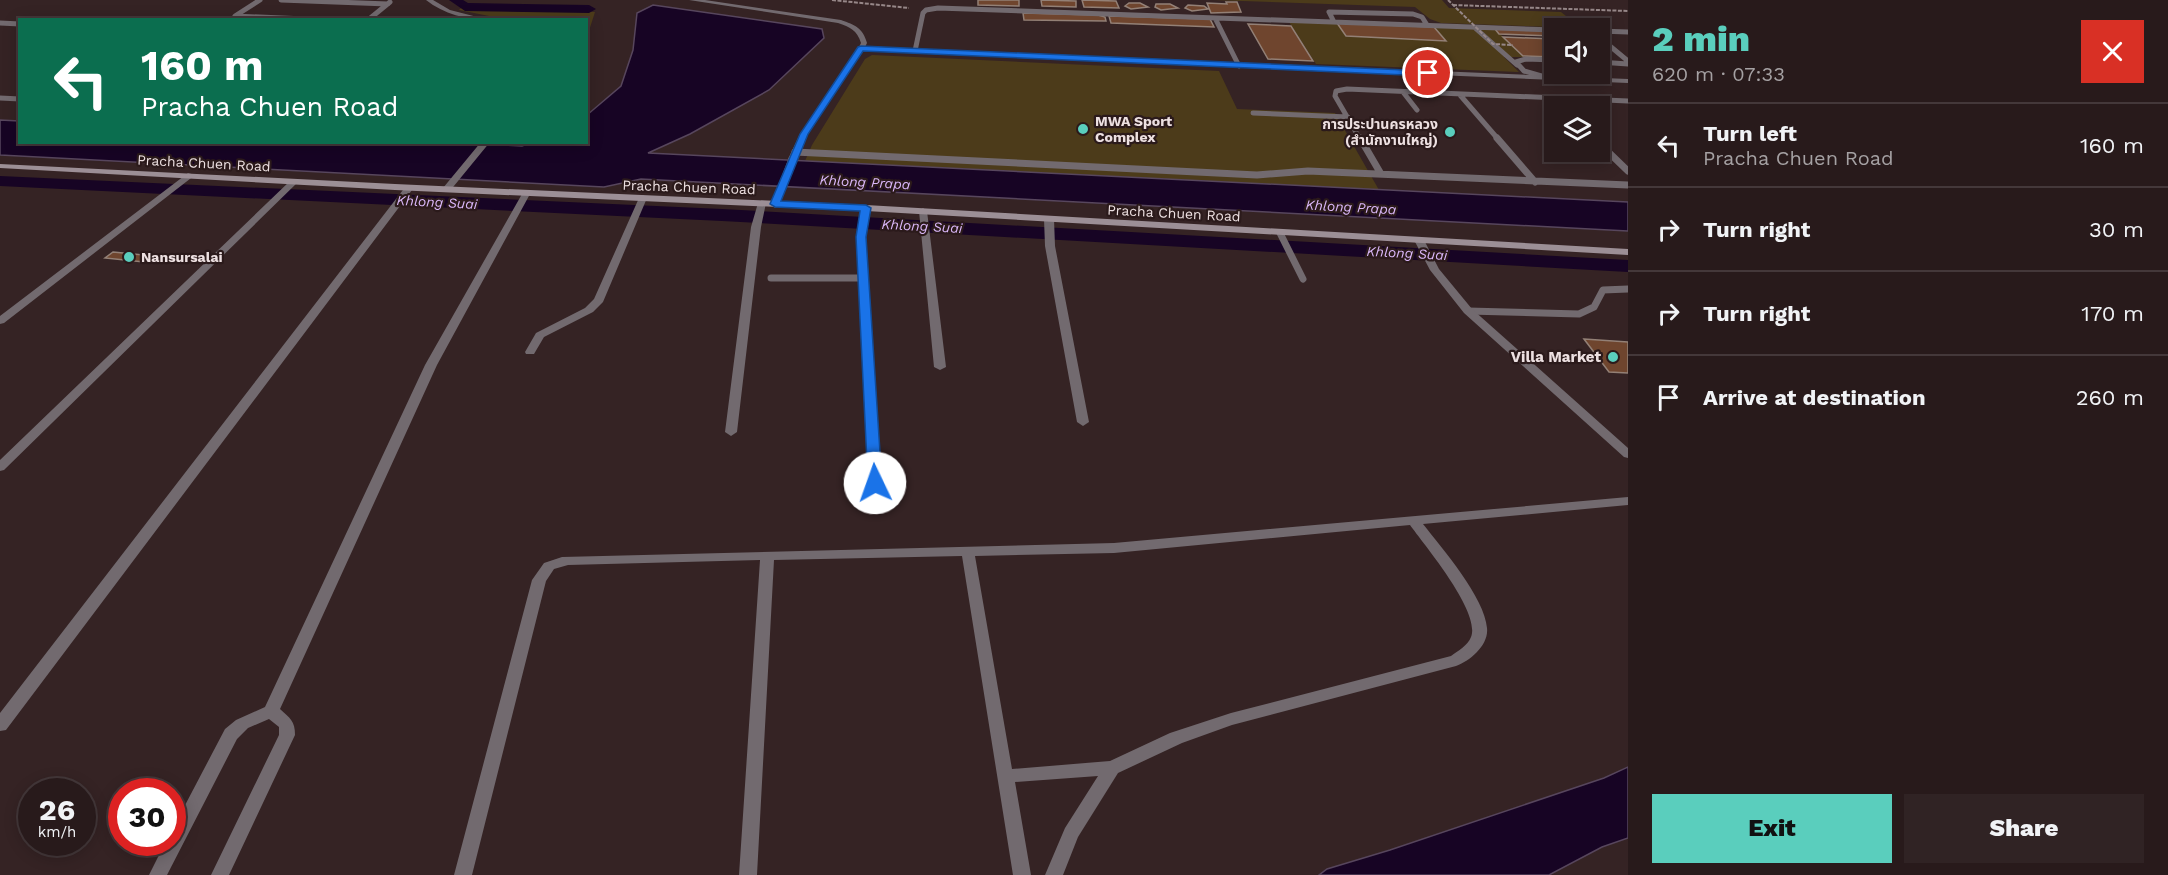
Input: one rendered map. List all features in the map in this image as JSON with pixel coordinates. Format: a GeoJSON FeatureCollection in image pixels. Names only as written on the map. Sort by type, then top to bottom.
{"type":"FeatureCollection","features":[{"type":"Feature","properties":{"kind":"main road","name":"Pracha Chuen Road"},"geometry":{"type":"LineString","coordinates":[[0,166],[294,182],[402,197],[446,190],[523,198],[643,198],[761,207],[775,204],[866,208],[924,216],[1049,224],[1421,244],[1628,252]]}},
{"type":"Feature","properties":{"kind":"street"},"geometry":{"type":"LineString","coordinates":[[429,0],[448,11],[478,18]]}},
{"type":"Feature","properties":{"kind":"street"},"geometry":{"type":"LineString","coordinates":[[692,0],[839,21],[853,26],[861,33],[864,43],[861,49],[804,134],[793,155]]}},
{"type":"Feature","properties":{"kind":"street"},"geometry":{"type":"LineString","coordinates":[[861,49],[1544,78]]}},
{"type":"Feature","properties":{"kind":"street"},"geometry":{"type":"LineString","coordinates":[[1610,80],[1628,81]]}},
{"type":"Feature","properties":{"kind":"street"},"geometry":{"type":"LineString","coordinates":[[446,190],[484,144]]}},
{"type":"Feature","properties":{"kind":"street"},"geometry":{"type":"LineString","coordinates":[[0,321],[191,175]]}},
{"type":"Feature","properties":{"kind":"street"},"geometry":{"type":"LineString","coordinates":[[0,467],[294,182]]}},
{"type":"Feature","properties":{"kind":"street"},"geometry":{"type":"LineString","coordinates":[[0,725],[402,197]]}},
{"type":"Feature","properties":{"kind":"street"},"geometry":{"type":"LineString","coordinates":[[158,875],[231,734],[242,724],[271,711],[431,365],[523,198]]}},
{"type":"Feature","properties":{"kind":"street"},"geometry":{"type":"LineString","coordinates":[[530,352],[540,335],[589,310],[599,300],[643,198]]}},
{"type":"Feature","properties":{"kind":"street"},"geometry":{"type":"LineString","coordinates":[[731,432],[756,227],[761,207]]}},
{"type":"Feature","properties":{"kind":"street"},"geometry":{"type":"LineString","coordinates":[[866,208],[861,237],[875,483]]}},
{"type":"Feature","properties":{"kind":"street"},"geometry":{"type":"LineString","coordinates":[[924,216],[940,367]]}},
{"type":"Feature","properties":{"kind":"street"},"geometry":{"type":"LineString","coordinates":[[1049,224],[1050,246],[1083,422]]}},
{"type":"Feature","properties":{"kind":"street"},"geometry":{"type":"LineString","coordinates":[[1421,244],[1435,270],[1468,311],[1628,454]]}},
{"type":"Feature","properties":{"kind":"street"},"geometry":{"type":"LineString","coordinates":[[463,875],[539,580],[549,566],[567,560],[767,558],[1114,548],[1628,501]]}},
{"type":"Feature","properties":{"kind":"street"},"geometry":{"type":"LineString","coordinates":[[1005,776],[1112,768],[1176,738],[1232,719],[1456,660],[1474,647],[1480,628],[1473,604],[1413,520]]}},
{"type":"Feature","properties":{"kind":"street"},"geometry":{"type":"LineString","coordinates":[[968,553],[1022,875]]}},
{"type":"Feature","properties":{"kind":"street"},"geometry":{"type":"LineString","coordinates":[[748,875],[767,558]]}},
{"type":"Feature","properties":{"kind":"street"},"geometry":{"type":"LineString","coordinates":[[220,875],[287,735],[287,725],[271,711]]}},
{"type":"Feature","properties":{"kind":"street"},"geometry":{"type":"LineString","coordinates":[[1054,875],[1071,833],[1112,768]]}},
{"type":"Feature","properties":{"kind":"lane"},"geometry":{"type":"LineString","coordinates":[[232,18],[260,0]]}},
{"type":"Feature","properties":{"kind":"lane"},"geometry":{"type":"LineString","coordinates":[[281,0],[391,2]]}},
{"type":"Feature","properties":{"kind":"lane"},"geometry":{"type":"LineString","coordinates":[[371,18],[391,2]]}},
{"type":"Feature","properties":{"kind":"lane"},"geometry":{"type":"LineString","coordinates":[[915,51],[923,13],[926,10],[938,8],[1544,30]]}},
{"type":"Feature","properties":{"kind":"lane"},"geometry":{"type":"LineString","coordinates":[[1334,22],[1329,12],[1413,14],[1422,17],[1427,25]]}},
{"type":"Feature","properties":{"kind":"lane"},"geometry":{"type":"LineString","coordinates":[[235,16],[282,18]]}},
{"type":"Feature","properties":{"kind":"lane"},"geometry":{"type":"LineString","coordinates":[[1215,18],[1239,66]]}},
{"type":"Feature","properties":{"kind":"lane"},"geometry":{"type":"LineString","coordinates":[[0,23],[18,24]]}},
{"type":"Feature","properties":{"kind":"lane"},"geometry":{"type":"LineString","coordinates":[[1474,27],[1517,65],[1531,74],[1544,76]]}},
{"type":"Feature","properties":{"kind":"lane"},"geometry":{"type":"LineString","coordinates":[[1610,31],[1628,32]]}},
{"type":"Feature","properties":{"kind":"lane"},"geometry":{"type":"LineString","coordinates":[[1610,47],[1628,63]]}},
{"type":"Feature","properties":{"kind":"lane"},"geometry":{"type":"LineString","coordinates":[[1517,65],[1516,62],[1522,59],[1544,60]]}},
{"type":"Feature","properties":{"kind":"lane"},"geometry":{"type":"LineString","coordinates":[[1610,62],[1628,63]]}},
{"type":"Feature","properties":{"kind":"lane"},"geometry":{"type":"LineString","coordinates":[[1381,174],[1335,96],[1336,91],[1544,98]]}},
{"type":"Feature","properties":{"kind":"lane"},"geometry":{"type":"LineString","coordinates":[[1403,92],[1417,110]]}},
{"type":"Feature","properties":{"kind":"lane"},"geometry":{"type":"LineString","coordinates":[[1460,94],[1535,182]]}},
{"type":"Feature","properties":{"kind":"lane"},"geometry":{"type":"LineString","coordinates":[[0,98],[18,99]]}},
{"type":"Feature","properties":{"kind":"lane"},"geometry":{"type":"LineString","coordinates":[[1610,100],[1628,101]]}},
{"type":"Feature","properties":{"kind":"lane"},"geometry":{"type":"LineString","coordinates":[[1253,113],[1347,117]]}},
{"type":"Feature","properties":{"kind":"lane"},"geometry":{"type":"LineString","coordinates":[[1610,154],[1628,171]]}},
{"type":"Feature","properties":{"kind":"lane"},"geometry":{"type":"LineString","coordinates":[[775,204],[793,155],[1257,175],[1308,171],[1628,185]]}},
{"type":"Feature","properties":{"kind":"lane"},"geometry":{"type":"LineString","coordinates":[[1281,236],[1303,279]]}},
{"type":"Feature","properties":{"kind":"lane"},"geometry":{"type":"LineString","coordinates":[[771,278],[863,278]]}},
{"type":"Feature","properties":{"kind":"lane"},"geometry":{"type":"LineString","coordinates":[[1468,311],[1579,314],[1594,309],[1603,290],[1628,289]]}},
{"type":"Feature","properties":{"kind":"path"},"geometry":{"type":"LineString","coordinates":[[832,0],[926,10]]}},
{"type":"Feature","properties":{"kind":"path"},"geometry":{"type":"LineString","coordinates":[[1448,0],[1493,44],[1513,45]]}},
{"type":"Feature","properties":{"kind":"path"},"geometry":{"type":"LineString","coordinates":[[1453,5],[1628,11]]}},
{"type":"Feature","properties":{"kind":"shaded area"},"geometry":{"type":"Polygon","coordinates":[[[1212,0],[1442,0],[1449,8],[1561,12],[1568,18],[1544,18],[1544,27],[1441,23],[1430,19],[1415,7],[1212,0]]]}},
{"type":"Feature","properties":{"kind":"shaded area"},"geometry":{"type":"Polygon","coordinates":[[[461,8],[595,12],[588,34],[588,18],[499,18],[459,10],[461,8]]]}},
{"type":"Feature","properties":{"kind":"shaded area"},"geometry":{"type":"Polygon","coordinates":[[[1289,22],[1495,29],[1524,57],[1504,57],[1519,72],[1316,64],[1289,22]]]}},
{"type":"Feature","properties":{"kind":"shaded area","name":"MWA Sport Complex"},"geometry":{"type":"Polygon","coordinates":[[[872,55],[1219,71],[1237,109],[1335,113],[1379,190],[805,161],[812,145],[865,59],[872,55]]]}},
{"type":"Feature","properties":{"kind":"water","name":"Khlong Prapa"},"geometry":{"type":"Polygon","coordinates":[[[653,5],[822,29],[824,38],[769,90],[690,134],[648,153],[1628,202],[1628,231],[641,179],[604,187],[0,155],[0,120],[18,121],[18,144],[486,144],[522,146],[527,144],[588,144],[588,114],[621,86],[633,50],[637,13],[653,5]]]}},
{"type":"Feature","properties":{"kind":"water"},"geometry":{"type":"Polygon","coordinates":[[[1628,767],[1628,838],[1602,847],[1549,875],[1319,875],[1327,869],[1604,778],[1628,767]]]}},
{"type":"Feature","properties":{"kind":"building"},"geometry":{"type":"Polygon","coordinates":[[[978,0],[1019,0],[1019,6],[978,5],[978,0]]]}},
{"type":"Feature","properties":{"kind":"building"},"geometry":{"type":"Polygon","coordinates":[[[1041,0],[1076,1],[1076,7],[1042,6],[1041,0]]]}},
{"type":"Feature","properties":{"kind":"building"},"geometry":{"type":"Polygon","coordinates":[[[1082,0],[1116,1],[1119,8],[1084,7],[1082,0]]]}},
{"type":"Feature","properties":{"kind":"building"},"geometry":{"type":"Polygon","coordinates":[[[1226,2],[1237,2],[1241,12],[1211,13],[1207,3],[1227,4],[1226,2]]]}},
{"type":"Feature","properties":{"kind":"building"},"geometry":{"type":"Polygon","coordinates":[[[1129,3],[1140,3],[1148,7],[1131,9],[1125,6],[1129,3]]]}},
{"type":"Feature","properties":{"kind":"building"},"geometry":{"type":"Polygon","coordinates":[[[1156,4],[1170,4],[1178,8],[1161,10],[1155,7],[1156,4]]]}},
{"type":"Feature","properties":{"kind":"building"},"geometry":{"type":"Polygon","coordinates":[[[1188,5],[1204,6],[1208,9],[1192,11],[1185,8],[1188,5]]]}},
{"type":"Feature","properties":{"kind":"building"},"geometry":{"type":"Polygon","coordinates":[[[1023,13],[1098,15],[1105,17],[1106,21],[1024,20],[1023,13]]]}},
{"type":"Feature","properties":{"kind":"building"},"geometry":{"type":"Polygon","coordinates":[[[1109,16],[1210,19],[1214,27],[1111,23],[1109,16]]]}},
{"type":"Feature","properties":{"kind":"building"},"geometry":{"type":"Polygon","coordinates":[[[1337,23],[1434,27],[1446,41],[1346,36],[1337,23]]]}},
{"type":"Feature","properties":{"kind":"building"},"geometry":{"type":"Polygon","coordinates":[[[1248,24],[1291,26],[1313,61],[1268,59],[1248,24]]]}},
{"type":"Feature","properties":{"kind":"building"},"geometry":{"type":"Polygon","coordinates":[[[1495,29],[1544,31],[1544,36],[1499,34],[1495,29]]]}},
{"type":"Feature","properties":{"kind":"building"},"geometry":{"type":"Polygon","coordinates":[[[1503,37],[1544,39],[1544,57],[1523,56],[1503,37]]]}},
{"type":"Feature","properties":{"kind":"building","name":"Nansursalai"},"geometry":{"type":"Polygon","coordinates":[[[113,252],[154,256],[144,262],[105,258],[113,252]]]}},
{"type":"Feature","properties":{"kind":"building","name":"Villa Market"},"geometry":{"type":"Polygon","coordinates":[[[1584,339],[1628,342],[1628,373],[1609,372],[1584,339]]]}},
{"type":"Feature","properties":{"kind":"waterway"},"geometry":{"type":"LineString","coordinates":[[455,0],[465,7],[589,9]]}},
{"type":"Feature","properties":{"kind":"waterway","name":"Khlong Suai"},"geometry":{"type":"LineString","coordinates":[[0,181],[722,215],[1628,266]]}},
{"type":"Feature","properties":{"kind":"place","name":"MWA Sport Complex"},"geometry":{"type":"Point","coordinates":[1083,129]}},
{"type":"Feature","properties":{"kind":"place","name":"การประปานครหลวง (สำนักงานใหญ่)"},"geometry":{"type":"Point","coordinates":[1450,132]}},
{"type":"Feature","properties":{"kind":"place","name":"Nansursalai"},"geometry":{"type":"Point","coordinates":[129,257]}},
{"type":"Feature","properties":{"kind":"place","name":"Villa Market"},"geometry":{"type":"Point","coordinates":[1613,357]}},
{"type":"Feature","properties":{"kind":"route"},"geometry":{"type":"LineString","coordinates":[[875,483],[861,237],[866,208],[775,204],[804,134],[861,49],[1428,73]]}}]}
